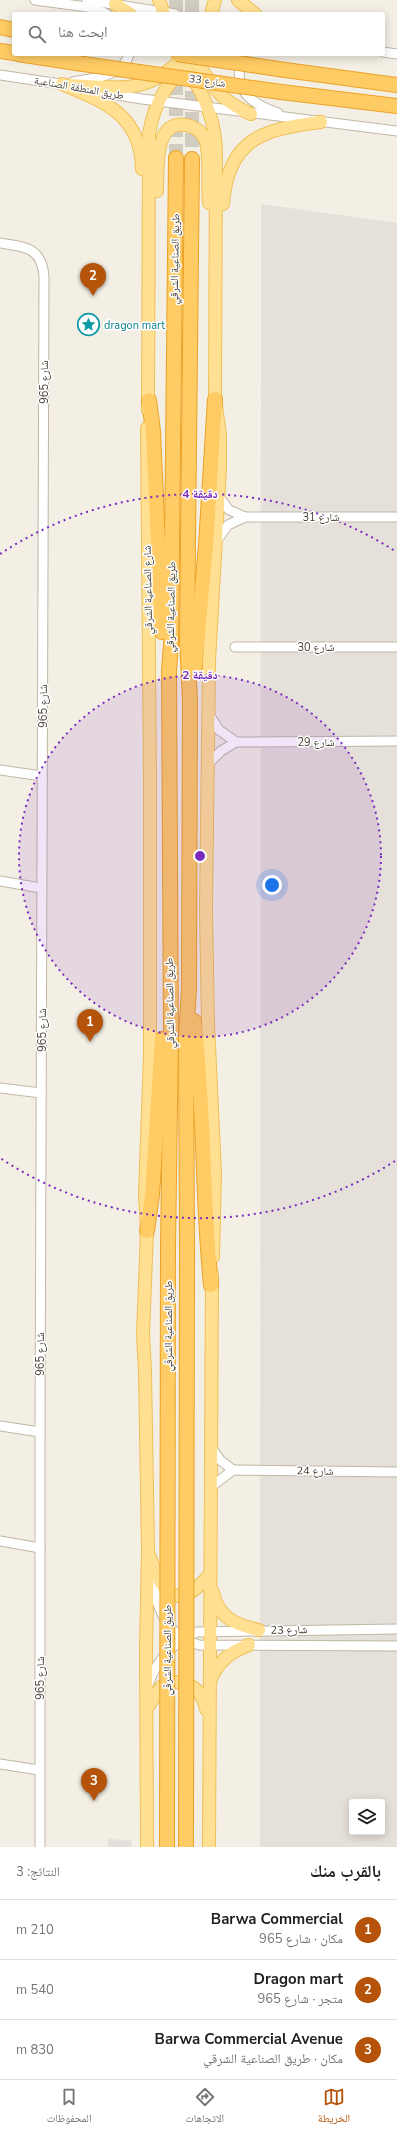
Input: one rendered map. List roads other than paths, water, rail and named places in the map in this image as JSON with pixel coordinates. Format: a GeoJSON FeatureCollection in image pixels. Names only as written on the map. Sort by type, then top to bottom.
{"type":"FeatureCollection","features":[{"type":"Feature","properties":{"kind":"highway"},"geometry":{"type":"LineString","coordinates":[[0,27],[12,30]]}},
{"type":"Feature","properties":{"kind":"highway"},"geometry":{"type":"LineString","coordinates":[[0,51],[12,53]]}},
{"type":"Feature","properties":{"kind":"highway","name":"شارع 33"},"geometry":{"type":"LineString","coordinates":[[31,56],[281,92],[397,106]]}},
{"type":"Feature","properties":{"kind":"highway","name":"شارع 33"},"geometry":{"type":"LineString","coordinates":[[186,57],[397,85]]}},
{"type":"Feature","properties":{"kind":"highway","name":"طريق الصناعية الشرقي"},"geometry":{"type":"LineString","coordinates":[[167,1847],[168,1247],[171,1037],[169,989],[168,670],[171,645],[176,158]]}},
{"type":"Feature","properties":{"kind":"highway","name":"طريق الصناعية الشرقي"},"geometry":{"type":"LineString","coordinates":[[186,1847],[186,1037],[189,989],[190,702],[187,639],[192,159]]}},
{"type":"Feature","properties":{"kind":"highway"},"geometry":{"type":"LineString","coordinates":[[190,702],[199,638],[215,399]]}},
{"type":"Feature","properties":{"kind":"highway"},"geometry":{"type":"LineString","coordinates":[[149,400],[153,431],[163,645],[168,670]]}},
{"type":"Feature","properties":{"kind":"highway"},"geometry":{"type":"LineString","coordinates":[[147,1230],[152,1195],[162,1037],[169,989]]}},
{"type":"Feature","properties":{"kind":"highway"},"geometry":{"type":"LineString","coordinates":[[189,989],[199,1068],[206,1243],[211,1285]]}},
{"type":"Feature","properties":{"kind":"main road"},"geometry":{"type":"LineString","coordinates":[[159,0],[163,12]]}},
{"type":"Feature","properties":{"kind":"main road"},"geometry":{"type":"LineString","coordinates":[[212,12],[215,0]]}},
{"type":"Feature","properties":{"kind":"main road"},"geometry":{"type":"LineString","coordinates":[[238,0],[253,12]]}},
{"type":"Feature","properties":{"kind":"main road"},"geometry":{"type":"LineString","coordinates":[[115,4],[128,12]]}},
{"type":"Feature","properties":{"kind":"main road"},"geometry":{"type":"LineString","coordinates":[[62,84],[129,88],[151,82],[186,57]]}},
{"type":"Feature","properties":{"kind":"main road"},"geometry":{"type":"LineString","coordinates":[[149,400],[149,134],[157,101],[186,57]]}},
{"type":"Feature","properties":{"kind":"main road"},"geometry":{"type":"LineString","coordinates":[[186,57],[208,107],[216,143],[215,399],[220,448],[217,540],[209,660],[209,763],[206,910],[215,1173],[214,1243],[211,1285],[209,1847]]}},
{"type":"Feature","properties":{"kind":"main road"},"geometry":{"type":"LineString","coordinates":[[186,57],[219,94],[236,107],[251,114]]}},
{"type":"Feature","properties":{"kind":"main road"},"geometry":{"type":"LineString","coordinates":[[62,84],[109,106],[125,118],[133,129],[140,150],[143,211],[150,258]]}},
{"type":"Feature","properties":{"kind":"main road"},"geometry":{"type":"LineString","coordinates":[[215,262],[226,180],[238,154],[251,142],[270,132],[292,126],[321,122]]}},
{"type":"Feature","properties":{"kind":"main road"},"geometry":{"type":"LineString","coordinates":[[150,258],[156,212],[160,143],[170,129],[176,126],[186,125],[197,130],[205,140],[208,195],[215,262]]}},
{"type":"Feature","properties":{"kind":"main road","name":"شارع الصناعية الشرقي"},"geometry":{"type":"LineString","coordinates":[[149,400],[146,430],[150,781]]}},
{"type":"Feature","properties":{"kind":"main road","name":"طريق الصناعية الشرقي"},"geometry":{"type":"LineString","coordinates":[[148,1847],[148,1550],[146,1371],[143,1335],[147,1230],[145,1194],[150,1056],[150,781]]}},
{"type":"Feature","properties":{"kind":"main road"},"geometry":{"type":"LineString","coordinates":[[148,1550],[160,1583],[172,1594],[183,1596],[189,1595],[198,1589],[209,1575]]}},
{"type":"Feature","properties":{"kind":"main road"},"geometry":{"type":"LineString","coordinates":[[209,1575],[216,1604],[225,1617],[241,1626],[259,1630]]}},
{"type":"Feature","properties":{"kind":"main road"},"geometry":{"type":"LineString","coordinates":[[209,1687],[215,1671],[223,1660],[233,1652],[249,1645]]}},
{"type":"Feature","properties":{"kind":"main road"},"geometry":{"type":"LineString","coordinates":[[147,1708],[161,1687],[173,1682],[185,1683],[197,1689],[201,1694],[209,1720]]}},
{"type":"Feature","properties":{"kind":"street"},"geometry":{"type":"LineString","coordinates":[[35,0],[94,8],[103,12]]}},
{"type":"Feature","properties":{"kind":"street"},"geometry":{"type":"LineString","coordinates":[[87,0],[158,12]]}},
{"type":"Feature","properties":{"kind":"street"},"geometry":{"type":"LineString","coordinates":[[385,52],[397,54]]}},
{"type":"Feature","properties":{"kind":"street"},"geometry":{"type":"LineString","coordinates":[[62,84],[116,71],[123,66],[128,56]]}},
{"type":"Feature","properties":{"kind":"street"},"geometry":{"type":"LineString","coordinates":[[242,56],[239,66],[240,77],[241,87],[246,95],[262,107],[293,118]]}},
{"type":"Feature","properties":{"kind":"street","name":"طريق المنطقة الصناعية"},"geometry":{"type":"LineString","coordinates":[[0,75],[62,84],[104,93],[157,101]]}},
{"type":"Feature","properties":{"kind":"street"},"geometry":{"type":"LineString","coordinates":[[157,101],[251,114],[397,131]]}},
{"type":"Feature","properties":{"kind":"street","name":"شارع 965"},"geometry":{"type":"LineString","coordinates":[[0,243],[27,248],[34,252],[42,263],[44,277],[41,888],[40,1847]]}},
{"type":"Feature","properties":{"kind":"street","name":"شارع 31"},"geometry":{"type":"LineString","coordinates":[[219,497],[230,510],[245,517],[397,517]]}},
{"type":"Feature","properties":{"kind":"street","name":"شارع 31"},"geometry":{"type":"LineString","coordinates":[[217,540],[228,525],[245,517]]}},
{"type":"Feature","properties":{"kind":"street","name":"شارع 30"},"geometry":{"type":"LineString","coordinates":[[234,647],[397,647]]}},
{"type":"Feature","properties":{"kind":"street"},"geometry":{"type":"LineString","coordinates":[[208,713],[220,730],[236,742],[222,751],[209,763]]}},
{"type":"Feature","properties":{"kind":"street","name":"شارع 29"},"geometry":{"type":"LineString","coordinates":[[236,742],[397,742]]}},
{"type":"Feature","properties":{"kind":"street"},"geometry":{"type":"LineString","coordinates":[[0,770],[42,776]]}},
{"type":"Feature","properties":{"kind":"street"},"geometry":{"type":"LineString","coordinates":[[0,881],[41,888]]}},
{"type":"Feature","properties":{"kind":"street"},"geometry":{"type":"LineString","coordinates":[[0,1088],[41,1093]]}},
{"type":"Feature","properties":{"kind":"street"},"geometry":{"type":"LineString","coordinates":[[0,1426],[40,1432]]}},
{"type":"Feature","properties":{"kind":"street"},"geometry":{"type":"LineString","coordinates":[[210,1446],[220,1460],[234,1470],[211,1487]]}},
{"type":"Feature","properties":{"kind":"street","name":"شارع 24"},"geometry":{"type":"LineString","coordinates":[[234,1470],[397,1472]]}},
{"type":"Feature","properties":{"kind":"street"},"geometry":{"type":"LineString","coordinates":[[0,1541],[40,1548]]}},
{"type":"Feature","properties":{"kind":"street","name":"شارع 23"},"geometry":{"type":"LineString","coordinates":[[148,1550],[156,1599],[160,1610],[170,1628],[184,1639],[199,1645],[395,1647]]}},
{"type":"Feature","properties":{"kind":"street","name":"شارع 23"},"geometry":{"type":"LineString","coordinates":[[147,1688],[151,1675],[160,1661],[174,1646],[198,1632],[397,1629]]}},
{"type":"Feature","properties":{"kind":"street"},"geometry":{"type":"LineString","coordinates":[[0,1764],[40,1770]]}},
{"type":"Feature","properties":{"kind":"tunnel"},"geometry":{"type":"LineString","coordinates":[[176,0],[176,12]]}},
{"type":"Feature","properties":{"kind":"tunnel"},"geometry":{"type":"LineString","coordinates":[[192,0],[192,12]]}},
{"type":"Feature","properties":{"kind":"tunnel"},"geometry":{"type":"LineString","coordinates":[[176,66],[176,158]]}},
{"type":"Feature","properties":{"kind":"tunnel"},"geometry":{"type":"LineString","coordinates":[[192,70],[192,159]]}},
{"type":"Feature","properties":{"kind":"place","name":"Dragon mart"},"geometry":{"type":"Point","coordinates":[93,296]}},
{"type":"Feature","properties":{"kind":"place","name":"dragon mart"},"geometry":{"type":"Point","coordinates":[89,325]}},
{"type":"Feature","properties":{"kind":"place","name":"Barwa Commercial"},"geometry":{"type":"Point","coordinates":[90,1042]}},
{"type":"Feature","properties":{"kind":"place","name":"Barwa Commercial Avenue"},"geometry":{"type":"Point","coordinates":[94,1801]}}]}
